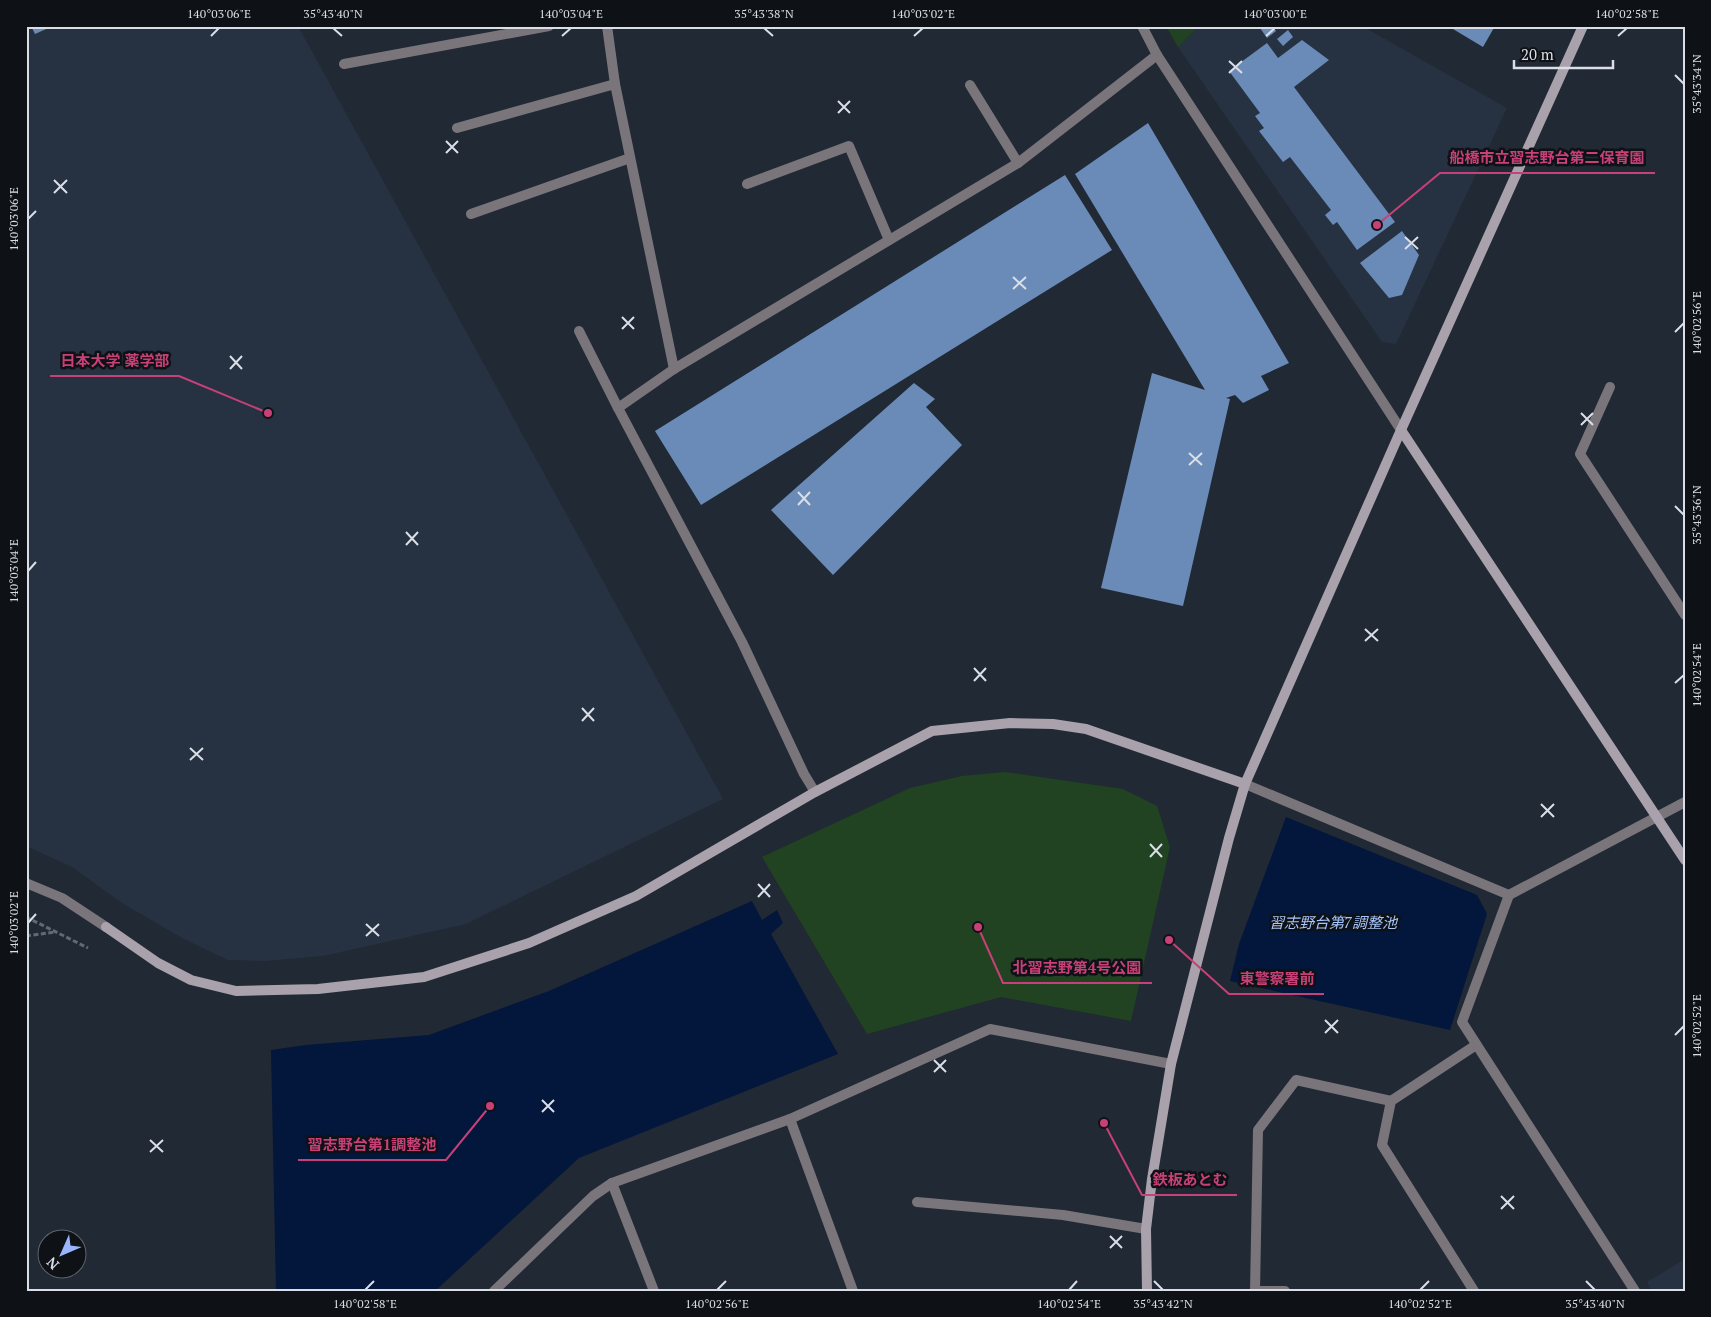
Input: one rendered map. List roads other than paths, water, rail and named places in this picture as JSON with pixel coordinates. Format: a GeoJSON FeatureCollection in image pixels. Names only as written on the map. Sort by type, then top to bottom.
{"type":"FeatureCollection","features":[{"type":"Feature","properties":{"kind":"street"},"geometry":{"type":"LineString","coordinates":[[344,64],[549,26]]}},
{"type":"Feature","properties":{"kind":"street"},"geometry":{"type":"LineString","coordinates":[[607,26],[615,84],[674,369]]}},
{"type":"Feature","properties":{"kind":"street"},"geometry":{"type":"LineString","coordinates":[[1142,26],[1157,55],[1456,514],[1685,860]]}},
{"type":"Feature","properties":{"kind":"street"},"geometry":{"type":"LineString","coordinates":[[1147,1291],[1146,1229],[1152,1179],[1171,1064],[1229,838],[1246,784],[1402,430],[1584,26]]}},
{"type":"Feature","properties":{"kind":"street"},"geometry":{"type":"LineString","coordinates":[[618,408],[674,369],[1018,163],[1157,55]]}},
{"type":"Feature","properties":{"kind":"street"},"geometry":{"type":"LineString","coordinates":[[457,128],[615,84]]}},
{"type":"Feature","properties":{"kind":"street"},"geometry":{"type":"LineString","coordinates":[[970,85],[1018,163]]}},
{"type":"Feature","properties":{"kind":"street"},"geometry":{"type":"LineString","coordinates":[[747,184],[850,146],[889,240]]}},
{"type":"Feature","properties":{"kind":"street"},"geometry":{"type":"LineString","coordinates":[[471,214],[630,158]]}},
{"type":"Feature","properties":{"kind":"street"},"geometry":{"type":"LineString","coordinates":[[579,331],[742,642],[804,774],[815,792]]}},
{"type":"Feature","properties":{"kind":"street"},"geometry":{"type":"LineString","coordinates":[[1610,387],[1580,454],[1685,615]]}},
{"type":"Feature","properties":{"kind":"street"},"geometry":{"type":"LineString","coordinates":[[26,883],[62,898],[174,972],[191,980],[236,991],[318,990],[424,977],[529,943],[636,896],[815,792],[932,731],[1010,723],[1053,724],[1086,729],[1246,784],[1509,895]]}},
{"type":"Feature","properties":{"kind":"street"},"geometry":{"type":"LineString","coordinates":[[1635,1291],[1462,1022],[1509,895],[1685,802]]}},
{"type":"Feature","properties":{"kind":"street"},"geometry":{"type":"LineString","coordinates":[[494,1291],[593,1196],[612,1183],[790,1119],[990,1029],[1171,1064]]}},
{"type":"Feature","properties":{"kind":"street"},"geometry":{"type":"LineString","coordinates":[[1474,1291],[1382,1145],[1392,1101],[1476,1045]]}},
{"type":"Feature","properties":{"kind":"street"},"geometry":{"type":"LineString","coordinates":[[1285,1291],[1255,1291],[1258,1130],[1296,1080],[1392,1101]]}},
{"type":"Feature","properties":{"kind":"street"},"geometry":{"type":"LineString","coordinates":[[790,1119],[854,1291]]}},
{"type":"Feature","properties":{"kind":"street"},"geometry":{"type":"LineString","coordinates":[[612,1183],[654,1291]]}},
{"type":"Feature","properties":{"kind":"street"},"geometry":{"type":"LineString","coordinates":[[917,1202],[1064,1215],[1146,1229]]}},
{"type":"Feature","properties":{"kind":"water","name":"習志野台第7調整池"},"geometry":{"type":"Polygon","coordinates":[[[1286,817],[1477,895],[1487,914],[1450,1030],[1230,981],[1239,944],[1286,817]]]}},
{"type":"Feature","properties":{"kind":"water"},"geometry":{"type":"Polygon","coordinates":[[[752,901],[762,920],[777,910],[783,923],[771,934],[838,1054],[579,1158],[435,1291],[276,1291],[271,1050],[306,1045],[429,1035],[549,991],[752,901]]]}},
{"type":"Feature","properties":{"kind":"place","name":"船橋市立習志野台第二保育園"},"geometry":{"type":"Point","coordinates":[1377,225]}},
{"type":"Feature","properties":{"kind":"place","name":"日本大学 薬学部"},"geometry":{"type":"Point","coordinates":[268,413]}},
{"type":"Feature","properties":{"kind":"place","name":"北習志野第4号公園"},"geometry":{"type":"Point","coordinates":[978,927]}},
{"type":"Feature","properties":{"kind":"place","name":"東警察署前"},"geometry":{"type":"Point","coordinates":[1169,940]}},
{"type":"Feature","properties":{"kind":"place","name":"習志野台第1調整池"},"geometry":{"type":"Point","coordinates":[490,1106]}},
{"type":"Feature","properties":{"kind":"place","name":"鉄板あとむ"},"geometry":{"type":"Point","coordinates":[1104,1123]}}]}
